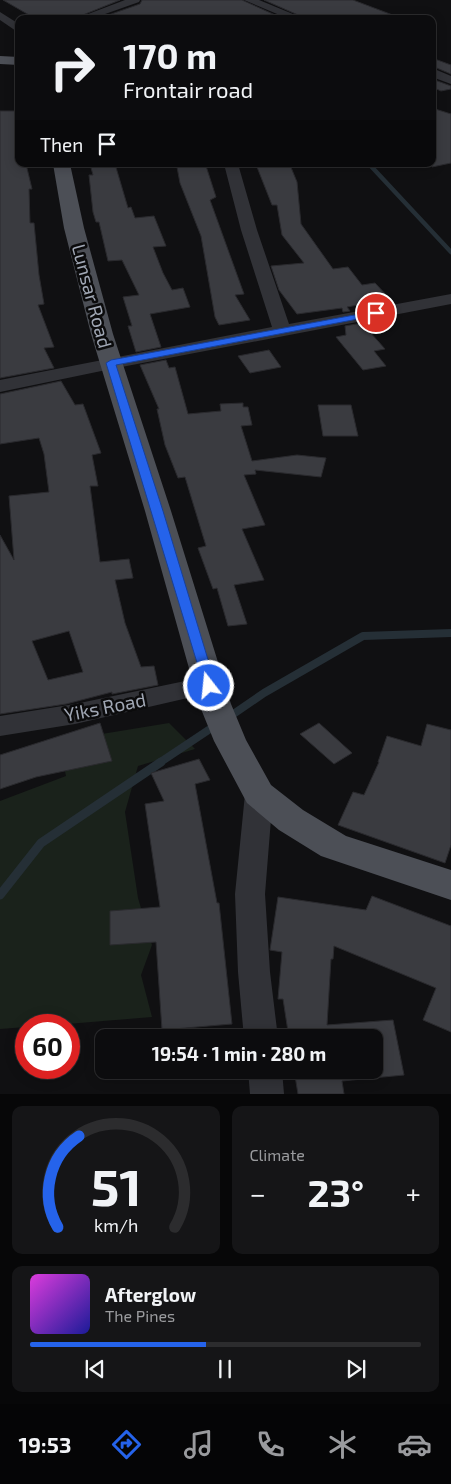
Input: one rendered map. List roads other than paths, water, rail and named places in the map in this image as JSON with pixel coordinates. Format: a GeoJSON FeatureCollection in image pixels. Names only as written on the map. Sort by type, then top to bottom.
{"type":"FeatureCollection","features":[{"type":"Feature","properties":{"kind":"main road"},"geometry":{"type":"LineString","coordinates":[[0,60],[15,61]]}},
{"type":"Feature","properties":{"kind":"main road","name":"Lunsar Road"},"geometry":{"type":"LineString","coordinates":[[62,167],[74,228],[111,363],[158,511],[212,695],[230,741],[258,794]]}},
{"type":"Feature","properties":{"kind":"main road"},"geometry":{"type":"LineString","coordinates":[[258,794],[292,820],[334,846],[451,885]]}},
{"type":"Feature","properties":{"kind":"street"},"geometry":{"type":"LineString","coordinates":[[92,15],[135,0]]}},
{"type":"Feature","properties":{"kind":"street"},"geometry":{"type":"LineString","coordinates":[[249,0],[289,15]]}},
{"type":"Feature","properties":{"kind":"street"},"geometry":{"type":"LineString","coordinates":[[0,15],[15,27]]}},
{"type":"Feature","properties":{"kind":"street"},"geometry":{"type":"LineString","coordinates":[[436,74],[451,80]]}},
{"type":"Feature","properties":{"kind":"street"},"geometry":{"type":"LineString","coordinates":[[232,167],[249,230],[282,331]]}},
{"type":"Feature","properties":{"kind":"street"},"geometry":{"type":"LineString","coordinates":[[0,386],[111,363],[451,299]]}},
{"type":"Feature","properties":{"kind":"street","name":"Yiks Road"},"geometry":{"type":"LineString","coordinates":[[0,726],[212,695]]}},
{"type":"Feature","properties":{"kind":"street"},"geometry":{"type":"LineString","coordinates":[[258,794],[250,894],[254,972],[260,1029]]}},
{"type":"Feature","properties":{"kind":"street"},"geometry":{"type":"LineString","coordinates":[[265,1079],[267,1094]]}},
{"type":"Feature","properties":{"kind":"waterway"},"geometry":{"type":"LineString","coordinates":[[372,167],[451,252]]}},
{"type":"Feature","properties":{"kind":"waterway"},"geometry":{"type":"LineString","coordinates":[[229,717],[264,693],[363,636],[451,633]]}},
{"type":"Feature","properties":{"kind":"waterway"},"geometry":{"type":"LineString","coordinates":[[159,763],[216,725]]}},
{"type":"Feature","properties":{"kind":"waterway"},"geometry":{"type":"LineString","coordinates":[[0,895],[41,843],[161,762]]}}]}
